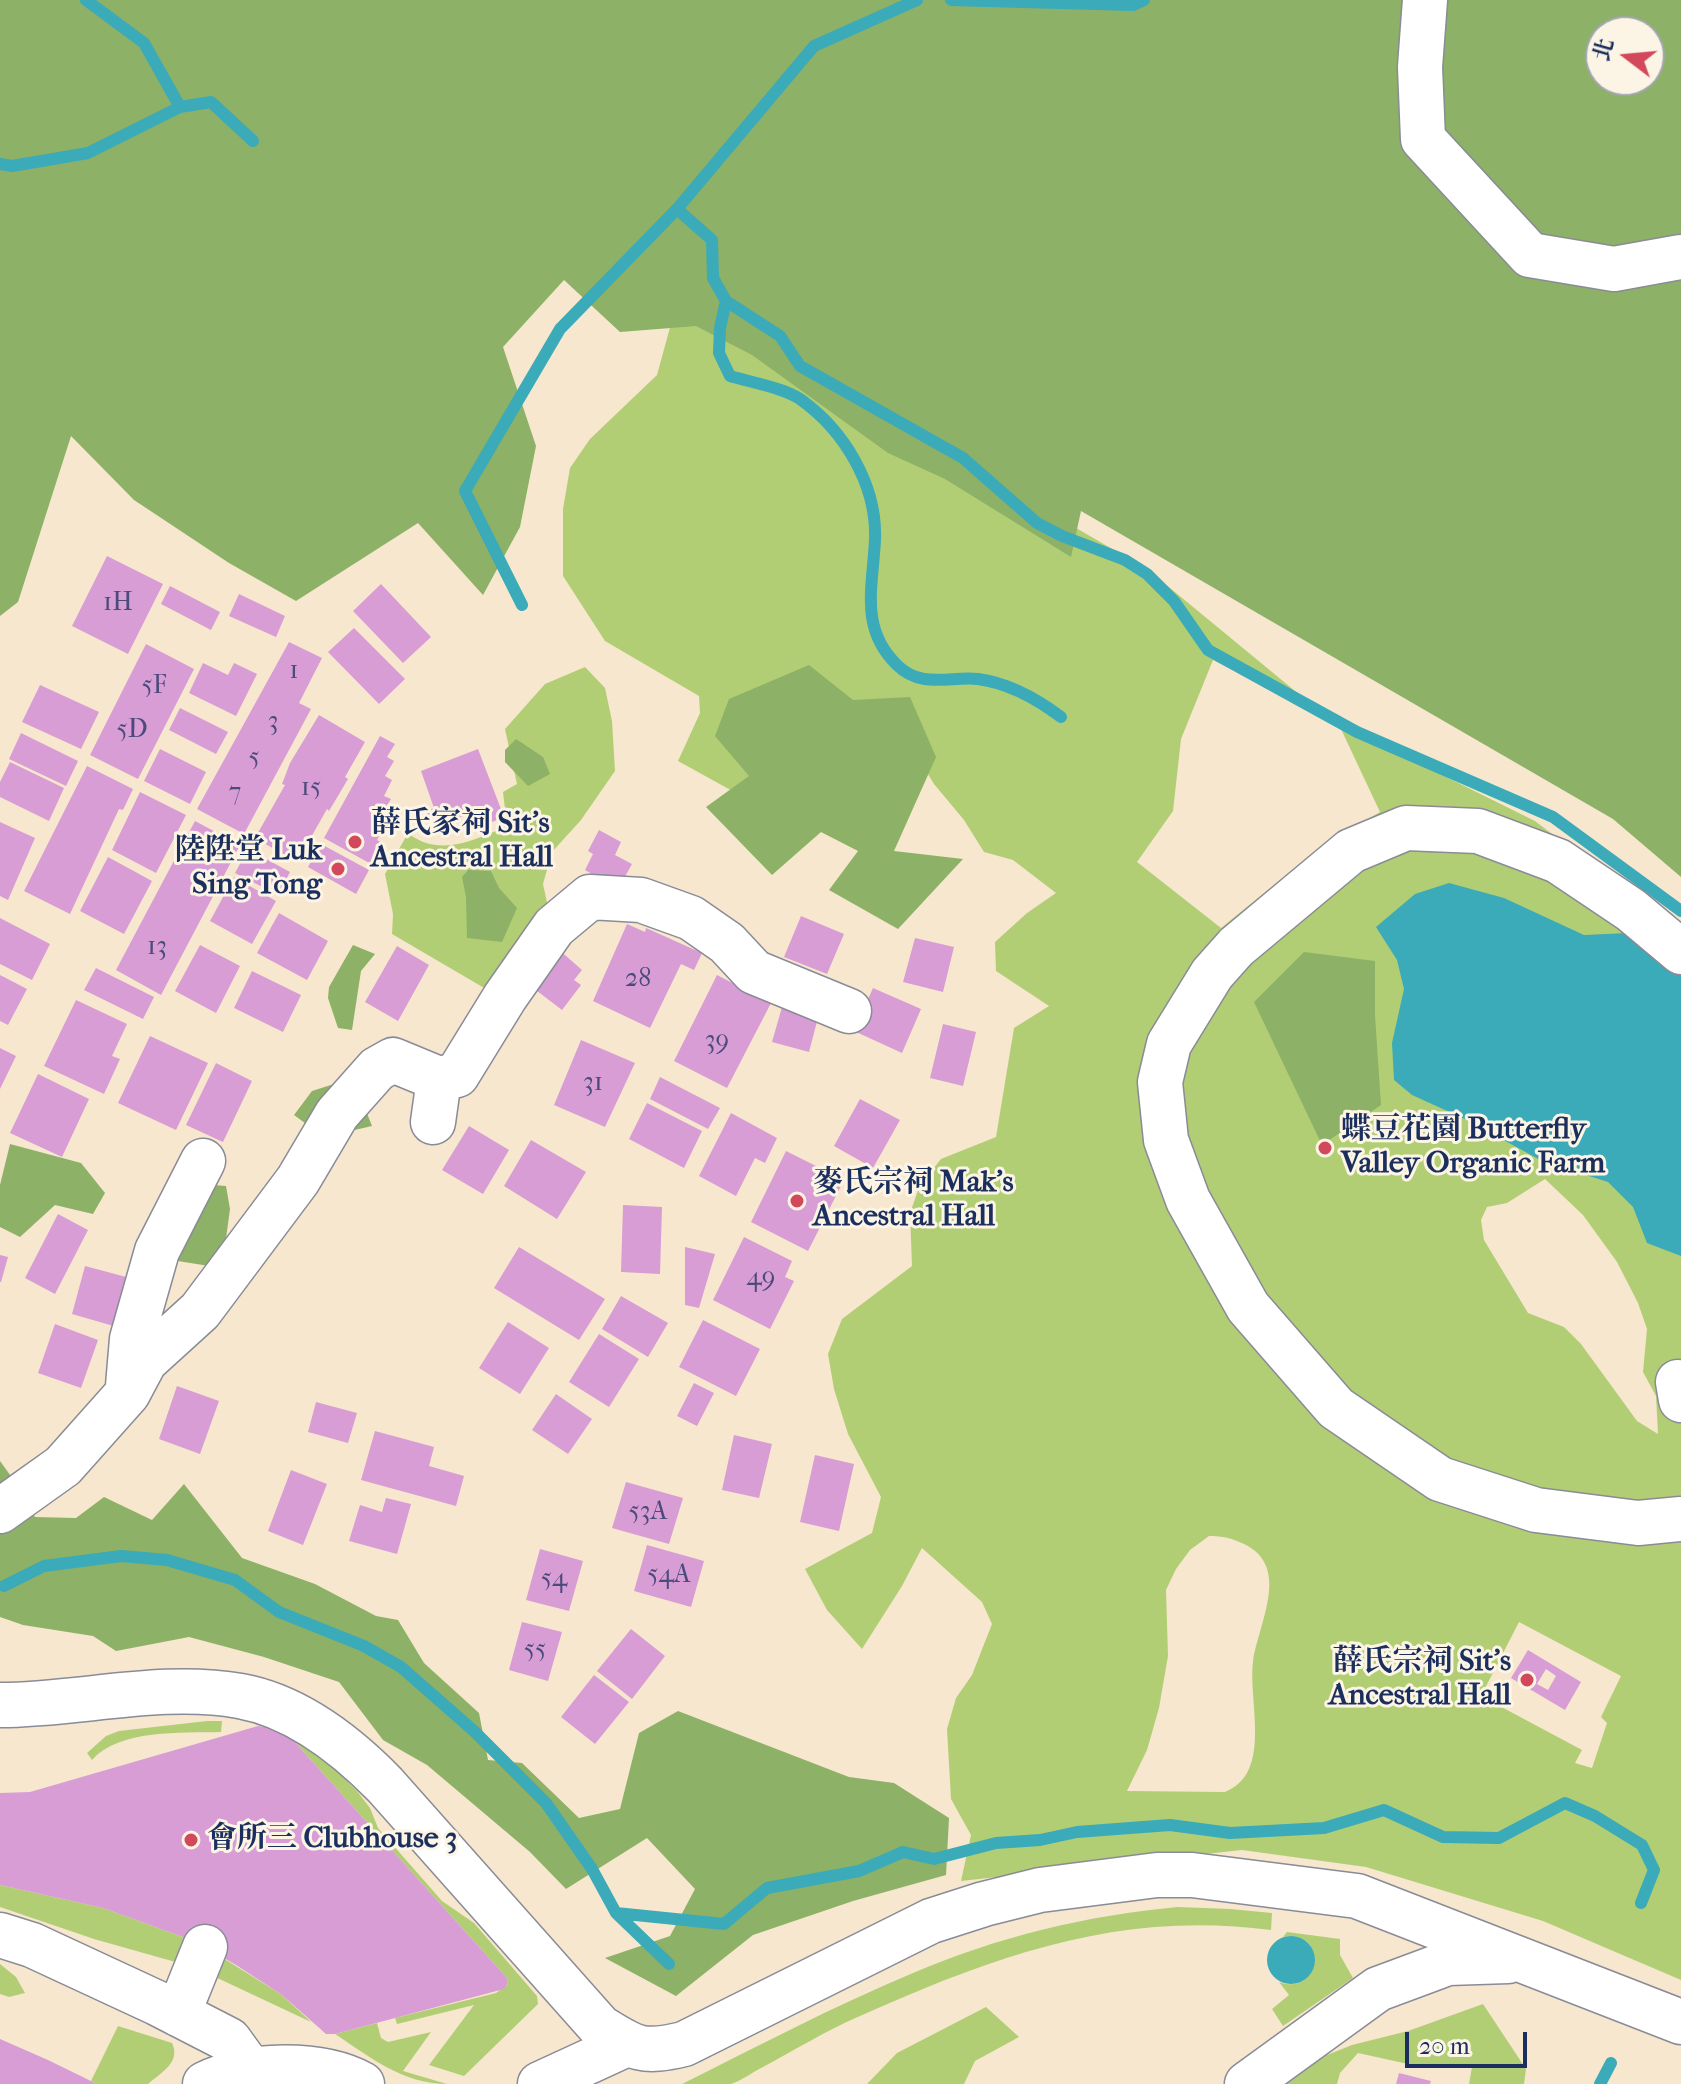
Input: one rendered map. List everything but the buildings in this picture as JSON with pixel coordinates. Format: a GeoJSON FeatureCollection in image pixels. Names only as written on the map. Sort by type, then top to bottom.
{"type":"FeatureCollection","features":[{"type":"Feature","properties":{"kind":"street"},"geometry":{"type":"LineString","coordinates":[[1425,0],[1420,67],[1423,139],[1530,255],[1614,269],[1681,257]]}},
{"type":"Feature","properties":{"kind":"street"},"geometry":{"type":"LineString","coordinates":[[1681,952],[1631,910],[1558,861],[1478,831],[1406,828],[1351,851],[1236,947],[1212,974],[1169,1044],[1160,1082],[1166,1140],[1188,1200],[1248,1307],[1336,1408],[1440,1479],[1454,1484],[1536,1510],[1638,1523],[1681,1519]]}},
{"type":"Feature","properties":{"kind":"street"},"geometry":{"type":"LineString","coordinates":[[0,1511],[63,1466],[128,1393],[145,1361],[200,1311],[298,1180],[337,1114],[377,1069],[393,1060],[439,1079],[457,1075],[505,997],[554,927],[590,897],[641,900],[691,918],[727,943],[754,972],[849,1011]]}},
{"type":"Feature","properties":{"kind":"street"},"geometry":{"type":"LineString","coordinates":[[433,1122],[439,1079]]}},
{"type":"Feature","properties":{"kind":"street"},"geometry":{"type":"LineString","coordinates":[[128,1393],[132,1339],[157,1251],[203,1161]]}},
{"type":"Feature","properties":{"kind":"street"},"geometry":{"type":"LineString","coordinates":[[2,1701],[206,1693],[240,1696],[281,1709],[308,1723],[362,1762],[600,2027],[638,2048],[657,2050],[684,2044],[931,1921],[1040,1890],[1157,1875],[1192,1875],[1357,1896],[1681,2022]]}},
{"type":"Feature","properties":{"kind":"street"},"geometry":{"type":"LineString","coordinates":[[0,1935],[32,1945],[229,2040],[250,2077]]}},
{"type":"Feature","properties":{"kind":"street"},"geometry":{"type":"LineString","coordinates":[[178,2014],[205,1947]]}},
{"type":"Feature","properties":{"kind":"street"},"geometry":{"type":"LineString","coordinates":[[1262,2079],[1378,1989],[1448,1963],[1527,1960]]}},
{"type":"Feature","properties":{"kind":"street"},"geometry":{"type":"LineString","coordinates":[[540,2084],[627,2044]]}},
{"type":"Feature","properties":{"kind":"street"},"geometry":{"type":"LineString","coordinates":[[588,2084],[627,2044]]}},
{"type":"Feature","properties":{"kind":"street"},"geometry":{"type":"LineString","coordinates":[[205,2084],[311,2068],[362,2084]]}},
{"type":"Feature","properties":{"kind":"green space"},"geometry":{"type":"Polygon","coordinates":[[[0,0],[1681,0],[1681,877],[1613,819],[1081,511],[1071,557],[945,479],[888,453],[752,355],[696,326],[620,332],[564,280],[503,347],[536,446],[520,527],[483,595],[418,523],[296,601],[229,563],[134,500],[71,436],[18,602],[0,616],[0,0]]]}},
{"type":"Feature","properties":{"kind":"green space","name":"蝶豆花園 Butterfly Valley Organic Farm"},"geometry":{"type":"Polygon","coordinates":[[[678,298],[1147,569],[1306,700],[1422,765],[1535,821],[1632,895],[1681,926],[1681,1980],[1543,1921],[1366,1867],[1242,1850],[961,1881],[971,1835],[951,1799],[947,1729],[956,1698],[972,1675],[992,1624],[982,1602],[922,1548],[862,1649],[827,1610],[805,1569],[872,1533],[881,1497],[848,1434],[834,1389],[828,1354],[842,1319],[912,1266],[910,1213],[920,1185],[941,1159],[996,1137],[1014,1028],[1049,1006],[996,971],[995,942],[1027,913],[1056,893],[1013,860],[984,852],[964,820],[934,784],[893,717],[863,851],[736,793],[678,761],[700,713],[699,696],[605,641],[563,576],[563,509],[570,468],[590,439],[657,375],[678,298]],[[1213,660],[1181,739],[1173,811],[1137,862],[1221,928],[1322,846],[1380,812],[1341,729],[1287,697],[1213,660]],[[1545,1179],[1507,1203],[1487,1207],[1481,1220],[1484,1240],[1528,1313],[1564,1327],[1581,1344],[1637,1421],[1658,1434],[1656,1396],[1643,1372],[1647,1329],[1638,1303],[1617,1262],[1583,1215],[1545,1179]],[[1209,1536],[1190,1550],[1166,1590],[1168,1656],[1159,1708],[1147,1750],[1127,1791],[1225,1792],[1240,1783],[1254,1753],[1253,1662],[1268,1597],[1266,1567],[1258,1554],[1244,1544],[1227,1538],[1209,1536]],[[1519,1622],[1481,1696],[1582,1750],[1575,1763],[1592,1768],[1607,1723],[1601,1717],[1621,1676],[1519,1622]]]}},
{"type":"Feature","properties":{"kind":"green space"},"geometry":{"type":"Polygon","coordinates":[[[809,665],[853,700],[910,697],[936,757],[894,851],[963,859],[898,929],[829,890],[858,851],[821,832],[772,875],[706,807],[749,776],[715,736],[729,699],[809,665]]]}},
{"type":"Feature","properties":{"kind":"green space"},"geometry":{"type":"Polygon","coordinates":[[[585,667],[605,688],[612,721],[615,771],[581,820],[552,852],[543,884],[548,907],[503,999],[392,934],[393,914],[385,874],[408,833],[432,844],[445,845],[470,841],[507,826],[503,792],[517,784],[505,729],[545,684],[585,667]]]}},
{"type":"Feature","properties":{"kind":"green space"},"geometry":{"type":"Polygon","coordinates":[[[516,739],[543,757],[550,774],[528,786],[505,762],[505,750],[516,739]]]}},
{"type":"Feature","properties":{"kind":"green space"},"geometry":{"type":"Polygon","coordinates":[[[468,870],[491,871],[499,888],[517,908],[502,942],[467,938],[462,877],[468,870]]]}},
{"type":"Feature","properties":{"kind":"green space"},"geometry":{"type":"Polygon","coordinates":[[[353,945],[375,954],[361,971],[352,1030],[338,1028],[328,998],[329,987],[353,945]]]}},
{"type":"Feature","properties":{"kind":"green space"},"geometry":{"type":"Polygon","coordinates":[[[1304,952],[1375,961],[1381,1105],[1322,1145],[1254,1002],[1304,952]]]}},
{"type":"Feature","properties":{"kind":"green space"},"geometry":{"type":"Polygon","coordinates":[[[353,1078],[372,1126],[324,1137],[294,1115],[312,1091],[353,1078]]]}},
{"type":"Feature","properties":{"kind":"green space"},"geometry":{"type":"Polygon","coordinates":[[[10,1144],[81,1163],[105,1193],[93,1214],[55,1205],[20,1237],[0,1227],[0,1185],[10,1144]]]}},
{"type":"Feature","properties":{"kind":"green space"},"geometry":{"type":"Polygon","coordinates":[[[175,1182],[226,1186],[230,1209],[222,1268],[165,1259],[175,1182]]]}},
{"type":"Feature","properties":{"kind":"green space"},"geometry":{"type":"Polygon","coordinates":[[[0,1461],[35,1517],[76,1518],[104,1497],[152,1520],[184,1484],[242,1558],[315,1584],[376,1616],[398,1620],[424,1663],[479,1713],[488,1760],[522,1763],[579,1818],[620,1809],[639,1733],[678,1711],[849,1777],[894,1783],[949,1818],[946,1875],[853,1901],[753,1935],[676,1996],[605,1958],[670,1936],[695,1889],[647,1838],[566,1889],[530,1852],[427,1765],[383,1740],[339,1682],[189,1637],[116,1651],[93,1636],[23,1625],[0,1617],[0,1461]]]}},
{"type":"Feature","properties":{"kind":"green space"},"geometry":{"type":"Polygon","coordinates":[[[222,1721],[221,1732],[152,1735],[118,1743],[92,1760],[87,1753],[106,1736],[119,1731],[222,1721]]]}},
{"type":"Feature","properties":{"kind":"green space"},"geometry":{"type":"Polygon","coordinates":[[[276,1729],[297,1739],[357,1791],[370,1808],[378,1828],[442,1901],[474,1923],[537,1996],[538,2004],[464,2076],[429,2065],[474,2005],[397,2024],[395,2018],[496,1993],[508,1984],[507,1978],[293,1740],[276,1729]]]}},
{"type":"Feature","properties":{"kind":"green space"},"geometry":{"type":"Polygon","coordinates":[[[0,1885],[103,1908],[194,1941],[186,1965],[94,1939],[0,1907],[0,1885]]]}},
{"type":"Feature","properties":{"kind":"green space"},"geometry":{"type":"Polygon","coordinates":[[[1178,1907],[1272,1913],[1271,1930],[1215,1925],[1162,1927],[1059,1943],[1009,1957],[910,1994],[835,2027],[735,2083],[682,2084],[854,1999],[945,1960],[1010,1938],[1077,1922],[1178,1907]]]}},
{"type":"Feature","properties":{"kind":"green space"},"geometry":{"type":"Polygon","coordinates":[[[1287,1932],[1340,1939],[1340,1955],[1353,1978],[1283,2026],[1272,2009],[1289,1995],[1279,1982],[1293,1984],[1304,1980],[1314,1962],[1308,1943],[1298,1937],[1283,1937],[1287,1932]]]}},
{"type":"Feature","properties":{"kind":"green space"},"geometry":{"type":"Polygon","coordinates":[[[215,1953],[282,1995],[311,2022],[211,1975],[215,1953]]]}},
{"type":"Feature","properties":{"kind":"green space"},"geometry":{"type":"Polygon","coordinates":[[[0,1964],[16,1977],[25,1993],[9,1997],[0,1994],[0,1964]]]}},
{"type":"Feature","properties":{"kind":"green space"},"geometry":{"type":"Polygon","coordinates":[[[1483,2004],[1526,2069],[1524,2084],[1469,2084],[1472,2067],[1426,2068],[1358,2053],[1340,2073],[1337,2084],[1285,2084],[1322,2057],[1483,2004]]]}},
{"type":"Feature","properties":{"kind":"green space"},"geometry":{"type":"Polygon","coordinates":[[[986,2007],[1019,2037],[975,2061],[964,2084],[867,2084],[897,2053],[986,2007]]]}},
{"type":"Feature","properties":{"kind":"green space"},"geometry":{"type":"Polygon","coordinates":[[[377,2023],[381,2038],[388,2042],[431,2032],[403,2071],[447,2084],[431,2083],[401,2074],[335,2034],[377,2023]]]}},
{"type":"Feature","properties":{"kind":"green space"},"geometry":{"type":"Polygon","coordinates":[[[118,2026],[172,2043],[172,2061],[148,2084],[97,2084],[91,2081],[118,2026]]]}},
{"type":"Feature","properties":{"kind":"water"},"geometry":{"type":"Polygon","coordinates":[[[1449,883],[1504,898],[1584,935],[1651,932],[1681,952],[1681,1256],[1647,1243],[1633,1207],[1608,1182],[1542,1161],[1467,1120],[1412,1095],[1394,1080],[1392,1043],[1404,989],[1397,960],[1376,927],[1415,894],[1449,883]]]}},
{"type":"Feature","properties":{"kind":"water"},"geometry":{"type":"Polygon","coordinates":[[[1291,1936],[1308,1943],[1315,1960],[1308,1977],[1291,1984],[1274,1977],[1267,1960],[1274,1943],[1291,1936]]]}},
{"type":"Feature","properties":{"kind":"waterway"},"geometry":{"type":"LineString","coordinates":[[86,0],[144,43],[180,107],[211,102],[253,141]]}},
{"type":"Feature","properties":{"kind":"waterway"},"geometry":{"type":"LineString","coordinates":[[522,605],[465,491],[560,329],[677,209],[814,46],[917,0]]}},
{"type":"Feature","properties":{"kind":"waterway"},"geometry":{"type":"LineString","coordinates":[[951,0],[1133,5],[1144,0]]}},
{"type":"Feature","properties":{"kind":"waterway"},"geometry":{"type":"LineString","coordinates":[[0,164],[12,166],[88,153],[180,107]]}},
{"type":"Feature","properties":{"kind":"waterway"},"geometry":{"type":"LineString","coordinates":[[677,209],[712,240],[713,278],[726,301],[780,336],[800,366],[963,458],[1037,523],[1125,560],[1147,574],[1174,601],[1208,650],[1357,732],[1553,817],[1681,911]]}},
{"type":"Feature","properties":{"kind":"waterway"},"geometry":{"type":"LineString","coordinates":[[726,301],[719,353],[730,376],[776,388],[800,399],[831,426],[855,460],[864,479],[874,519],[871,606],[877,636],[885,651],[897,665],[916,677],[978,679],[1001,684],[1032,698],[1061,717]]}},
{"type":"Feature","properties":{"kind":"waterway"},"geometry":{"type":"LineString","coordinates":[[4,1586],[44,1566],[121,1556],[167,1560],[235,1580],[279,1612],[364,1646],[401,1667],[475,1732],[546,1803],[592,1869],[616,1913],[669,1964]]}},
{"type":"Feature","properties":{"kind":"waterway"},"geometry":{"type":"LineString","coordinates":[[616,1913],[724,1924],[767,1888],[859,1871],[903,1852],[934,1859],[996,1843],[1040,1840],[1077,1832],[1170,1825],[1230,1833],[1324,1828],[1384,1810],[1443,1837],[1499,1838],[1565,1803],[1595,1816],[1642,1845],[1654,1870],[1641,1903]]}},
{"type":"Feature","properties":{"kind":"waterway"},"geometry":{"type":"LineString","coordinates":[[1600,2084],[1611,2063]]}},
{"type":"Feature","properties":{"kind":"place","name":"薛氏家祠 Sit's Ancestral Hall"},"geometry":{"type":"Point","coordinates":[355,842]}},
{"type":"Feature","properties":{"kind":"place","name":"陸陞堂 Luk Sing Tong"},"geometry":{"type":"Point","coordinates":[338,869]}},
{"type":"Feature","properties":{"kind":"place","name":"蝶豆花園 Butterfly Valley Organic Farm"},"geometry":{"type":"Point","coordinates":[1325,1148]}},
{"type":"Feature","properties":{"kind":"place","name":"麥氏宗祠 Mak's Ancestral Hall"},"geometry":{"type":"Point","coordinates":[797,1201]}},
{"type":"Feature","properties":{"kind":"place","name":"薛氏宗祠 Sit's Ancestral Hall"},"geometry":{"type":"Point","coordinates":[1527,1680]}},
{"type":"Feature","properties":{"kind":"place","name":"會所三 Clubhouse 3"},"geometry":{"type":"Point","coordinates":[191,1840]}}]}
